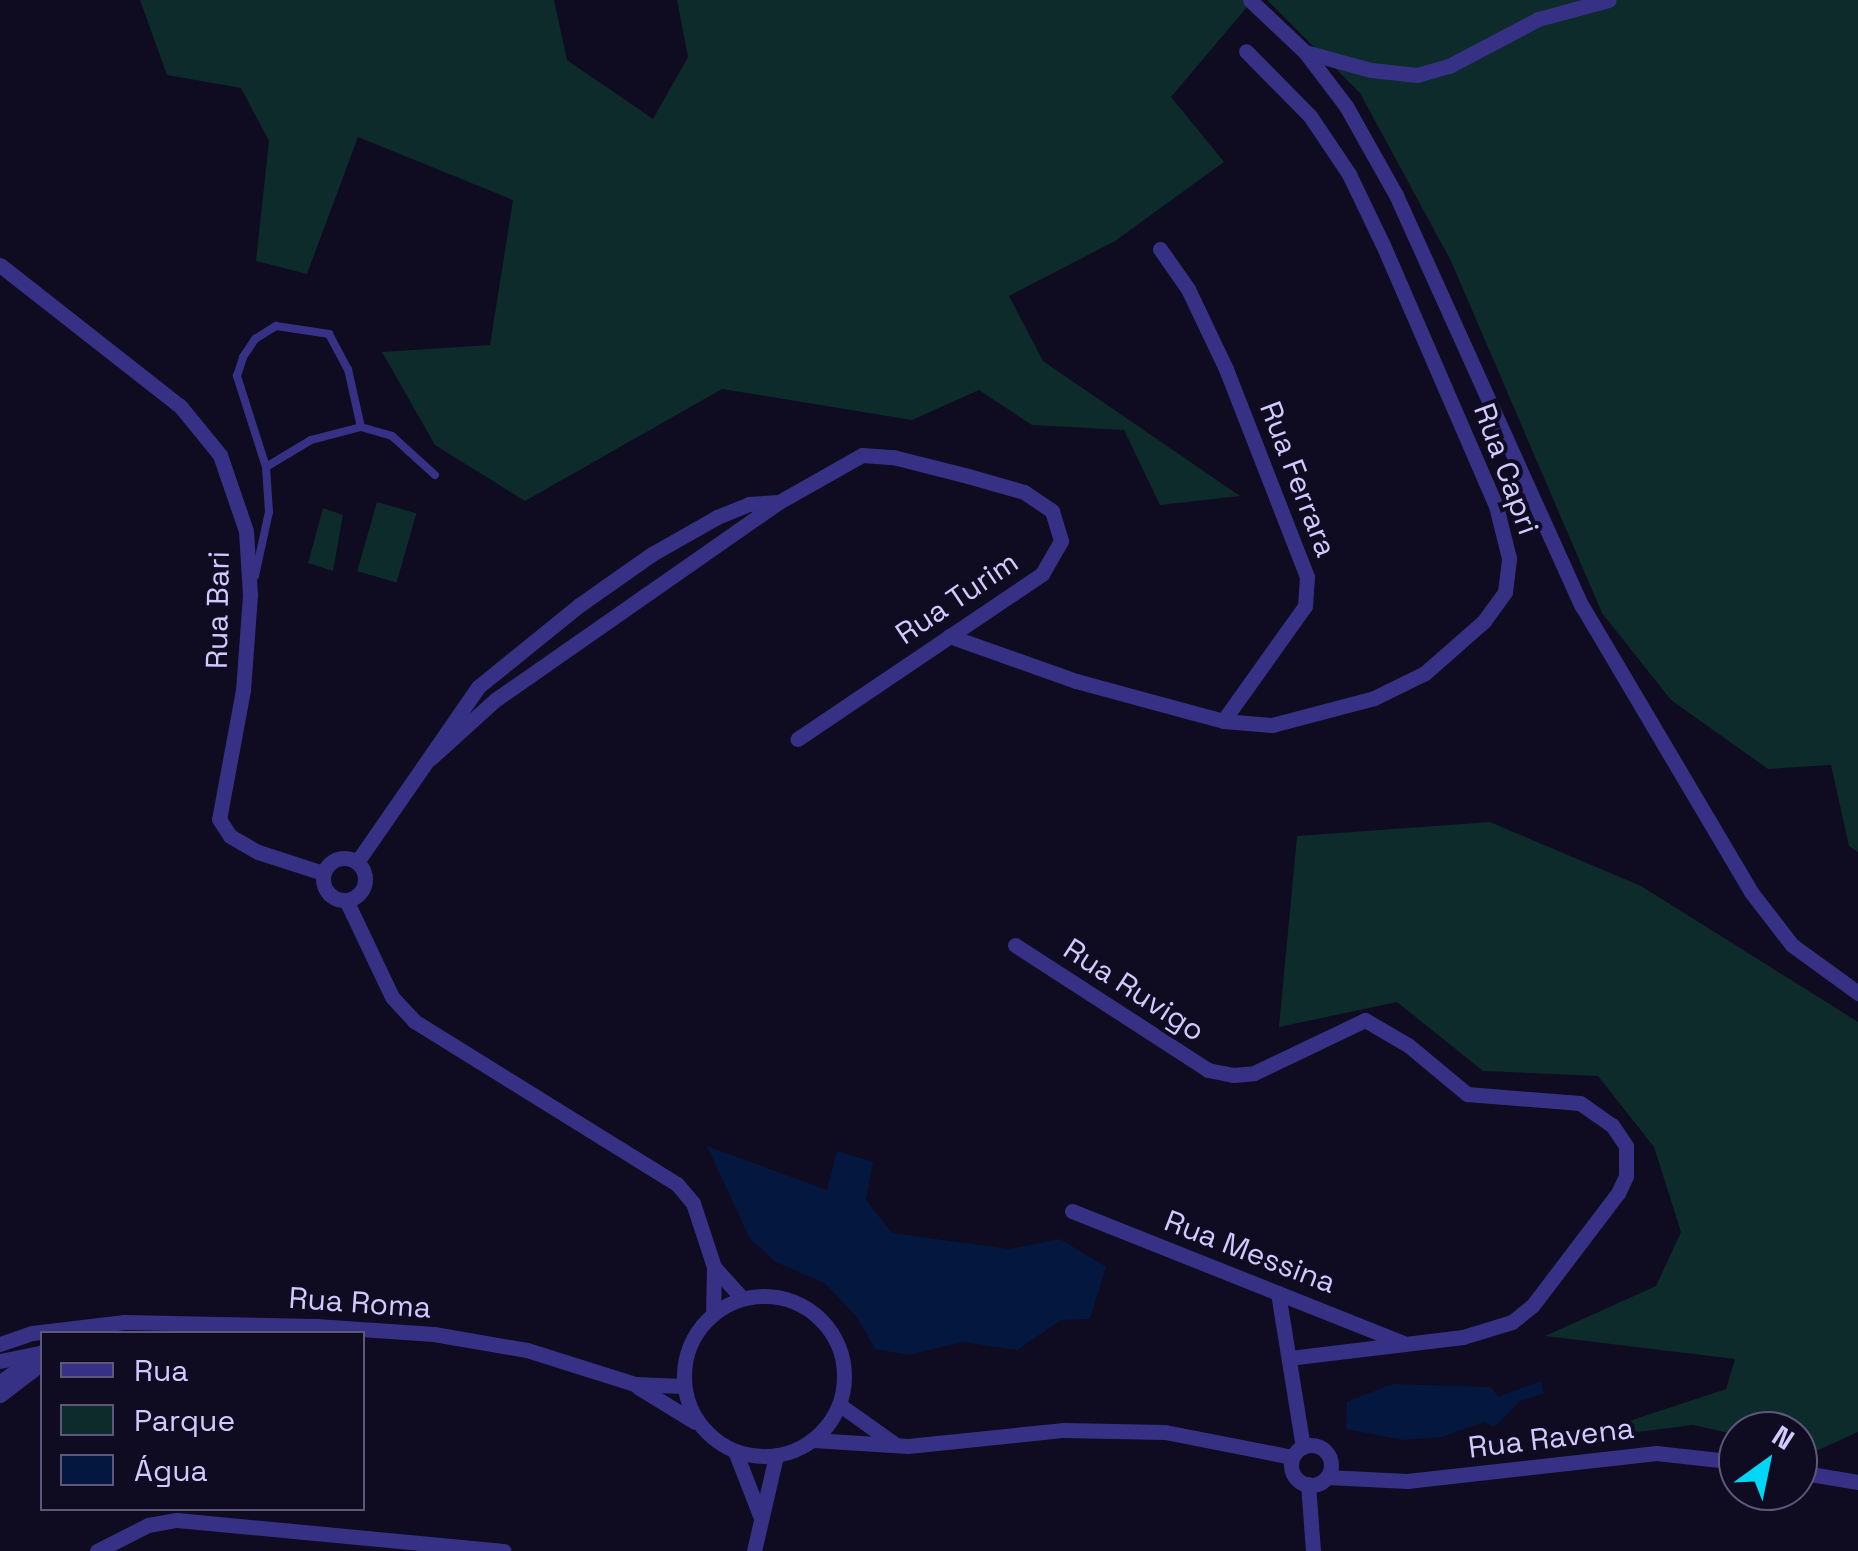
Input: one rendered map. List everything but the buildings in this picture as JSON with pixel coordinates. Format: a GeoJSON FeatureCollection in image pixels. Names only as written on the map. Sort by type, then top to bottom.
{"type":"FeatureCollection","features":[{"type":"Feature","properties":{"kind":"street"},"geometry":{"type":"LineString","coordinates":[[1250,0],[1305,52],[1346,106],[1396,195],[1582,606],[1774,925],[1792,945],[1858,993]]}},
{"type":"Feature","properties":{"kind":"street"},"geometry":{"type":"LineString","coordinates":[[1305,52],[1371,70],[1417,75],[1449,66],[1538,19],[1609,0]]}},
{"type":"Feature","properties":{"kind":"street","name":"Rua Capri"},"geometry":{"type":"LineString","coordinates":[[950,636],[1076,681],[1223,722],[1272,725],[1374,698],[1403,685],[1448,655],[1484,620],[1505,592],[1510,575],[1496,506],[1436,362],[1349,174],[1310,116],[1246,51]]}},
{"type":"Feature","properties":{"kind":"street","name":"Rua Ferrara"},"geometry":{"type":"LineString","coordinates":[[1160,249],[1188,289],[1226,369],[1308,577],[1304,606],[1223,722]]}},
{"type":"Feature","properties":{"kind":"street","name":"Rua Bari"},"geometry":{"type":"LineString","coordinates":[[0,265],[180,406],[220,455],[246,531],[250,596],[244,690],[219,819],[230,836],[258,852],[323,873]]}},
{"type":"Feature","properties":{"kind":"street","name":"Rua Turim"},"geometry":{"type":"LineString","coordinates":[[431,758],[495,700],[779,502],[862,454],[892,457],[968,476],[1041,501],[1058,523],[1061,541],[1042,574],[797,739]]}},
{"type":"Feature","properties":{"kind":"street","name":"Rua Turim"},"geometry":{"type":"LineString","coordinates":[[357,862],[478,687],[578,606],[717,517],[749,504],[779,502]]}},
{"type":"Feature","properties":{"kind":"street"},"geometry":{"type":"LineString","coordinates":[[346,900],[359,894],[365,881],[357,862],[337,859],[323,873],[328,892],[346,900],[400,1008],[435,1037],[668,1176],[693,1203],[714,1267],[713,1313]]}},
{"type":"Feature","properties":{"kind":"street","name":"Rua Ruvigo"},"geometry":{"type":"LineString","coordinates":[[1015,945],[1208,1070],[1233,1075],[1254,1073],[1365,1020],[1408,1045],[1467,1094],[1483,1099],[1564,1098],[1596,1112],[1626,1146],[1628,1159],[1618,1193],[1532,1305],[1512,1322],[1489,1332],[1290,1358]]}},
{"type":"Feature","properties":{"kind":"street","name":"Rua Messina"},"geometry":{"type":"LineString","coordinates":[[1072,1212],[1407,1345]]}},
{"type":"Feature","properties":{"kind":"street"},"geometry":{"type":"LineString","coordinates":[[714,1267],[742,1298]]}},
{"type":"Feature","properties":{"kind":"street"},"geometry":{"type":"LineString","coordinates":[[1278,1293],[1300,1414],[1301,1455],[1321,1478]]}},
{"type":"Feature","properties":{"kind":"street"},"geometry":{"type":"LineString","coordinates":[[814,1440],[840,1405],[843,1358],[834,1336],[820,1318],[800,1304],[777,1296],[742,1298],[713,1313],[689,1345],[684,1386],[700,1425],[734,1451],[776,1456],[814,1440],[896,1445],[1064,1430],[1165,1432],[1194,1435],[1257,1453],[1328,1454],[1312,1527],[1313,1551]]}},
{"type":"Feature","properties":{"kind":"street","name":"Rua Roma"},"geometry":{"type":"LineString","coordinates":[[78,1331],[124,1322],[184,1321],[434,1334],[527,1350],[635,1384],[700,1425]]}},
{"type":"Feature","properties":{"kind":"street","name":"Rua Roma"},"geometry":{"type":"LineString","coordinates":[[0,1344],[40,1333]]}},
{"type":"Feature","properties":{"kind":"street"},"geometry":{"type":"LineString","coordinates":[[0,1361],[40,1352]]}},
{"type":"Feature","properties":{"kind":"street"},"geometry":{"type":"LineString","coordinates":[[3,1380],[40,1353]]}},
{"type":"Feature","properties":{"kind":"street"},"geometry":{"type":"LineString","coordinates":[[0,1396],[40,1365]]}},
{"type":"Feature","properties":{"kind":"street","name":"Rua Roma"},"geometry":{"type":"LineString","coordinates":[[635,1384],[684,1386]]}},
{"type":"Feature","properties":{"kind":"street"},"geometry":{"type":"LineString","coordinates":[[840,1405],[896,1445]]}},
{"type":"Feature","properties":{"kind":"street"},"geometry":{"type":"LineString","coordinates":[[734,1451],[761,1518]]}},
{"type":"Feature","properties":{"kind":"street","name":"Rua Ravena"},"geometry":{"type":"LineString","coordinates":[[1321,1478],[1371,1481],[1462,1476],[1656,1453],[1718,1460]]}},
{"type":"Feature","properties":{"kind":"street"},"geometry":{"type":"LineString","coordinates":[[754,1551],[776,1456]]}},
{"type":"Feature","properties":{"kind":"street"},"geometry":{"type":"LineString","coordinates":[[1818,1475],[1858,1482]]}},
{"type":"Feature","properties":{"kind":"street"},"geometry":{"type":"LineString","coordinates":[[96,1551],[148,1525],[177,1520],[504,1551]]}},
{"type":"Feature","properties":{"kind":"lane"},"geometry":{"type":"LineString","coordinates":[[250,596],[269,512],[266,467],[238,376],[255,339],[276,326],[329,334],[348,368],[361,427]]}},
{"type":"Feature","properties":{"kind":"lane"},"geometry":{"type":"LineString","coordinates":[[266,467],[311,440],[361,427],[392,436],[436,475]]}},
{"type":"Feature","properties":{"kind":"green space"},"geometry":{"type":"Polygon","coordinates":[[[140,0],[554,0],[567,60],[653,119],[688,57],[677,0],[1253,0],[1171,97],[1224,162],[1115,241],[1009,296],[1043,361],[1240,496],[1160,505],[1124,430],[1032,425],[979,390],[912,420],[722,389],[525,501],[435,445],[382,352],[490,345],[513,200],[358,137],[307,274],[256,261],[269,141],[241,88],[167,75],[140,0]]]}},
{"type":"Feature","properties":{"kind":"green space"},"geometry":{"type":"Polygon","coordinates":[[[1267,0],[1858,0],[1858,852],[1849,846],[1831,765],[1768,769],[1671,700],[1602,613],[1451,261],[1360,93],[1267,0]]]}},
{"type":"Feature","properties":{"kind":"green space"},"geometry":{"type":"Polygon","coordinates":[[[377,502],[416,513],[397,583],[357,571],[377,502]]]}},
{"type":"Feature","properties":{"kind":"green space"},"geometry":{"type":"Polygon","coordinates":[[[323,508],[343,515],[333,571],[308,563],[323,508]]]}},
{"type":"Feature","properties":{"kind":"green space"},"geometry":{"type":"Polygon","coordinates":[[[1490,822],[1641,886],[1858,1022],[1858,1432],[1818,1450],[1818,1411],[1718,1411],[1718,1431],[1693,1425],[1622,1434],[1623,1423],[1726,1389],[1735,1359],[1545,1336],[1656,1286],[1681,1232],[1654,1147],[1598,1076],[1483,1071],[1397,1002],[1279,1027],[1297,836],[1490,822]]]}},
{"type":"Feature","properties":{"kind":"water"},"geometry":{"type":"Polygon","coordinates":[[[707,1146],[827,1190],[837,1151],[873,1162],[866,1200],[892,1233],[1009,1249],[1060,1239],[1106,1267],[1090,1319],[1061,1320],[1017,1350],[962,1342],[909,1355],[875,1349],[857,1317],[824,1283],[776,1262],[750,1239],[707,1146]]]}},
{"type":"Feature","properties":{"kind":"water"},"geometry":{"type":"Polygon","coordinates":[[[1541,1381],[1544,1393],[1520,1401],[1494,1427],[1484,1422],[1442,1437],[1403,1440],[1346,1429],[1347,1402],[1392,1384],[1491,1387],[1498,1397],[1541,1381]]]}}]}
